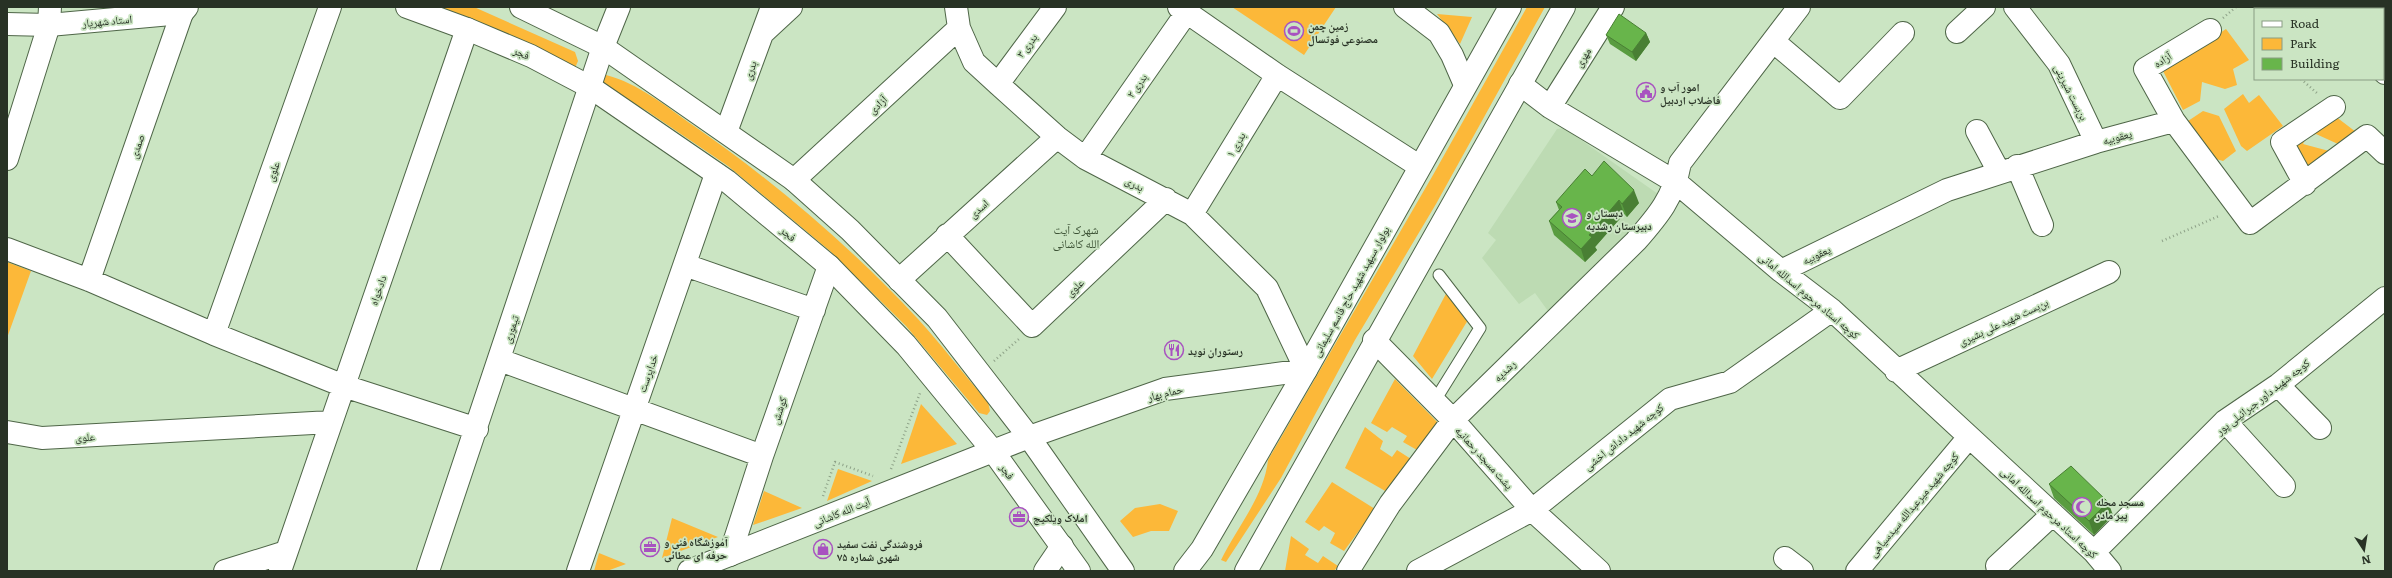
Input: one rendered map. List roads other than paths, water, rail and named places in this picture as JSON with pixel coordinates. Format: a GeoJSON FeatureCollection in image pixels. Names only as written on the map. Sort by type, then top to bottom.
{"type":"FeatureCollection","features":[{"type":"Feature","properties":{"kind":"street","name":"علوی"},"geometry":{"type":"LineString","coordinates":[[214,334],[330,7]]}},
{"type":"Feature","properties":{"kind":"street","name":"فجر"},"geometry":{"type":"LineString","coordinates":[[407,7],[467,29],[530,56],[590,87],[716,174],[829,266],[906,344],[993,450],[1079,571]]}},
{"type":"Feature","properties":{"kind":"street","name":"تیموری"},"geometry":{"type":"LineString","coordinates":[[428,571],[477,429],[603,47],[619,7]]}},
{"type":"Feature","properties":{"kind":"street","name":"بدری"},"geometry":{"type":"LineString","coordinates":[[726,132],[772,7]]}},
{"type":"Feature","properties":{"kind":"street"},"geometry":{"type":"LineString","coordinates":[[762,34],[791,7]]}},
{"type":"Feature","properties":{"kind":"street","name":"بدری"},"geometry":{"type":"LineString","coordinates":[[956,7],[959,28],[974,62],[998,84],[1057,137],[1084,158],[1166,199],[1192,214],[1267,288],[1306,370]]}},
{"type":"Feature","properties":{"kind":"street","name":"بدری ۳"},"geometry":{"type":"LineString","coordinates":[[998,84],[1054,7]]}},
{"type":"Feature","properties":{"kind":"street"},"geometry":{"type":"LineString","coordinates":[[1405,7],[1439,33],[1452,54],[1465,85]]}},
{"type":"Feature","properties":{"kind":"street","name":"بولوار سپهبد شهید حاج قاسم سلیمانی"},"geometry":{"type":"LineString","coordinates":[[1185,571],[1202,549],[1306,370],[1419,166],[1510,7]]}},
{"type":"Feature","properties":{"kind":"street"},"geometry":{"type":"LineString","coordinates":[[1250,568],[1374,340],[1564,7]]}},
{"type":"Feature","properties":{"kind":"street","name":"مهری"},"geometry":{"type":"LineString","coordinates":[[1550,107],[1614,7]]}},
{"type":"Feature","properties":{"kind":"street"},"geometry":{"type":"LineString","coordinates":[[1677,183],[1680,163],[1799,7]]}},
{"type":"Feature","properties":{"kind":"street"},"geometry":{"type":"LineString","coordinates":[[1957,32],[1984,7]]}},
{"type":"Feature","properties":{"kind":"street","name":"بن‌بست شیرینی"},"geometry":{"type":"LineString","coordinates":[[2015,7],[2059,64],[2096,142]]}},
{"type":"Feature","properties":{"kind":"street"},"geometry":{"type":"LineString","coordinates":[[525,8],[603,47],[794,180],[850,230],[937,318],[1029,437],[1123,571]]}},
{"type":"Feature","properties":{"kind":"street","name":"استاد شهریار"},"geometry":{"type":"LineString","coordinates":[[7,24],[49,16],[184,10]]}},
{"type":"Feature","properties":{"kind":"street","name":"صمدی"},"geometry":{"type":"LineString","coordinates":[[89,280],[184,10]]}},
{"type":"Feature","properties":{"kind":"street"},"geometry":{"type":"LineString","coordinates":[[1183,10],[1277,75],[1419,166]]}},
{"type":"Feature","properties":{"kind":"street","name":"بدری ۲"},"geometry":{"type":"LineString","coordinates":[[1084,158],[1183,10]]}},
{"type":"Feature","properties":{"kind":"street"},"geometry":{"type":"LineString","coordinates":[[7,159],[49,16]]}},
{"type":"Feature","properties":{"kind":"street","name":"آزادی"},"geometry":{"type":"LineString","coordinates":[[794,180],[959,28]]}},
{"type":"Feature","properties":{"kind":"street","name":"دادخواه"},"geometry":{"type":"LineString","coordinates":[[225,571],[283,562],[467,29]]}},
{"type":"Feature","properties":{"kind":"street","name":"آزاده"},"geometry":{"type":"LineString","coordinates":[[2174,121],[2145,69],[2210,30]]}},
{"type":"Feature","properties":{"kind":"street"},"geometry":{"type":"LineString","coordinates":[[1773,41],[1840,98],[1902,33]]}},
{"type":"Feature","properties":{"kind":"street","name":"بدری ۱"},"geometry":{"type":"LineString","coordinates":[[1192,214],[1277,75]]}},
{"type":"Feature","properties":{"kind":"street","name":"کوچه استاد مرحوم اسدالله امانی"},"geometry":{"type":"LineString","coordinates":[[1520,84],[1550,107],[1677,183],[1784,270],[1832,310],[1896,371],[2035,497],[2094,552],[2110,571]]}},
{"type":"Feature","properties":{"kind":"street"},"geometry":{"type":"LineString","coordinates":[[2305,184],[2282,142],[2334,107]]}},
{"type":"Feature","properties":{"kind":"street"},"geometry":{"type":"LineString","coordinates":[[2174,121],[2250,223],[2305,184],[2367,136],[2385,153]]}},
{"type":"Feature","properties":{"kind":"street","name":"یعقوبیه"},"geometry":{"type":"LineString","coordinates":[[1784,270],[1947,190],[2008,169],[2096,142],[2174,121]]}},
{"type":"Feature","properties":{"kind":"street"},"geometry":{"type":"LineString","coordinates":[[1977,131],[2008,169],[2042,226]]}},
{"type":"Feature","properties":{"kind":"street","name":"اسدی"},"geometry":{"type":"LineString","coordinates":[[899,280],[1057,137]]}},
{"type":"Feature","properties":{"kind":"street","name":"خداپرست"},"geometry":{"type":"LineString","coordinates":[[578,571],[716,174]]}},
{"type":"Feature","properties":{"kind":"street","name":"رشدیه"},"geometry":{"type":"LineString","coordinates":[[1348,571],[1390,504],[1453,420],[1636,241],[1661,212],[1677,183]]}},
{"type":"Feature","properties":{"kind":"street","name":"علوی"},"geometry":{"type":"LineString","coordinates":[[947,236],[1032,326],[1166,199]]}},
{"type":"Feature","properties":{"kind":"street"},"geometry":{"type":"LineString","coordinates":[[7,249],[89,280],[214,334],[344,386],[477,429]]}},
{"type":"Feature","properties":{"kind":"street"},"geometry":{"type":"LineString","coordinates":[[685,265],[814,310]]}},
{"type":"Feature","properties":{"kind":"street","name":"کوشش"},"geometry":{"type":"LineString","coordinates":[[730,555],[762,456],[829,266]]}},
{"type":"Feature","properties":{"kind":"street","name":"بن‌بست شهید علی بشیری"},"geometry":{"type":"LineString","coordinates":[[1896,371],[2109,272]]}},
{"type":"Feature","properties":{"kind":"street","name":"کوچه شهید داور جبرائیلی پور"},"geometry":{"type":"LineString","coordinates":[[2094,552],[2225,421],[2278,385],[2385,298]]}},
{"type":"Feature","properties":{"kind":"street","name":"کوچه شهید داداش اخشی"},"geometry":{"type":"LineString","coordinates":[[1418,571],[1532,510],[1670,400],[1730,382],[1832,310]]}},
{"type":"Feature","properties":{"kind":"street","name":"پشت مسجد رحمانیه"},"geometry":{"type":"LineString","coordinates":[[1374,340],[1453,420],[1532,510],[1599,571]]}},
{"type":"Feature","properties":{"kind":"street"},"geometry":{"type":"LineString","coordinates":[[500,360],[634,411],[762,456]]}},
{"type":"Feature","properties":{"kind":"street","name":"حمام بهار"},"geometry":{"type":"LineString","coordinates":[[993,450],[1165,389],[1306,370]]}},
{"type":"Feature","properties":{"kind":"street"},"geometry":{"type":"LineString","coordinates":[[2278,385],[2320,428]]}},
{"type":"Feature","properties":{"kind":"street"},"geometry":{"type":"LineString","coordinates":[[2225,421],[2284,486]]}},
{"type":"Feature","properties":{"kind":"street","name":"علوی"},"geometry":{"type":"LineString","coordinates":[[7,432],[42,438],[331,422]]}},
{"type":"Feature","properties":{"kind":"street","name":"کوچه شهید میرعبدالله سیدسیاهی"},"geometry":{"type":"LineString","coordinates":[[1857,571],[1969,437]]}},
{"type":"Feature","properties":{"kind":"street","name":"آیت الله کاشانی"},"geometry":{"type":"LineString","coordinates":[[689,571],[814,522],[894,484],[993,450]]}},
{"type":"Feature","properties":{"kind":"street"},"geometry":{"type":"LineString","coordinates":[[2035,497],[2053,482]]}},
{"type":"Feature","properties":{"kind":"street"},"geometry":{"type":"LineString","coordinates":[[1997,566],[2053,514]]}},
{"type":"Feature","properties":{"kind":"street"},"geometry":{"type":"LineString","coordinates":[[1045,571],[1062,546]]}},
{"type":"Feature","properties":{"kind":"street"},"geometry":{"type":"LineString","coordinates":[[1785,558],[1802,571]]}},
{"type":"Feature","properties":{"kind":"lane"},"geometry":{"type":"LineString","coordinates":[[1434,402],[1480,328],[1439,275]]}},
{"type":"Feature","properties":{"kind":"place","name":"زمین چمن مصنوعی فوتسال"},"geometry":{"type":"Point","coordinates":[1294,31]}},
{"type":"Feature","properties":{"kind":"place","name":"امور آب و فاضلاب اردبیل"},"geometry":{"type":"Point","coordinates":[1646,92]}},
{"type":"Feature","properties":{"kind":"place","name":"دبستان و دبیرستان رشدیه"},"geometry":{"type":"Point","coordinates":[1572,218]}},
{"type":"Feature","properties":{"kind":"place","name":"رستوران نوید"},"geometry":{"type":"Point","coordinates":[1174,350]}},
{"type":"Feature","properties":{"kind":"place","name":"مسجد محله پیر مادر"},"geometry":{"type":"Point","coordinates":[2082,507]}},
{"type":"Feature","properties":{"kind":"place","name":"املاک ویلکیج"},"geometry":{"type":"Point","coordinates":[1019,517]}},
{"type":"Feature","properties":{"kind":"place","name":"آموزشگاه فنی و حرفه ای عطائی"},"geometry":{"type":"Point","coordinates":[650,547]}},
{"type":"Feature","properties":{"kind":"place","name":"فروشندگی نفت سفید شهری شماره ۷۵"},"geometry":{"type":"Point","coordinates":[823,549]}},
{"type":"Feature","properties":{"kind":"district","name":"شهرک آیت الله کاشانی"},"geometry":{"type":"Point","coordinates":[1076,236]}}]}
